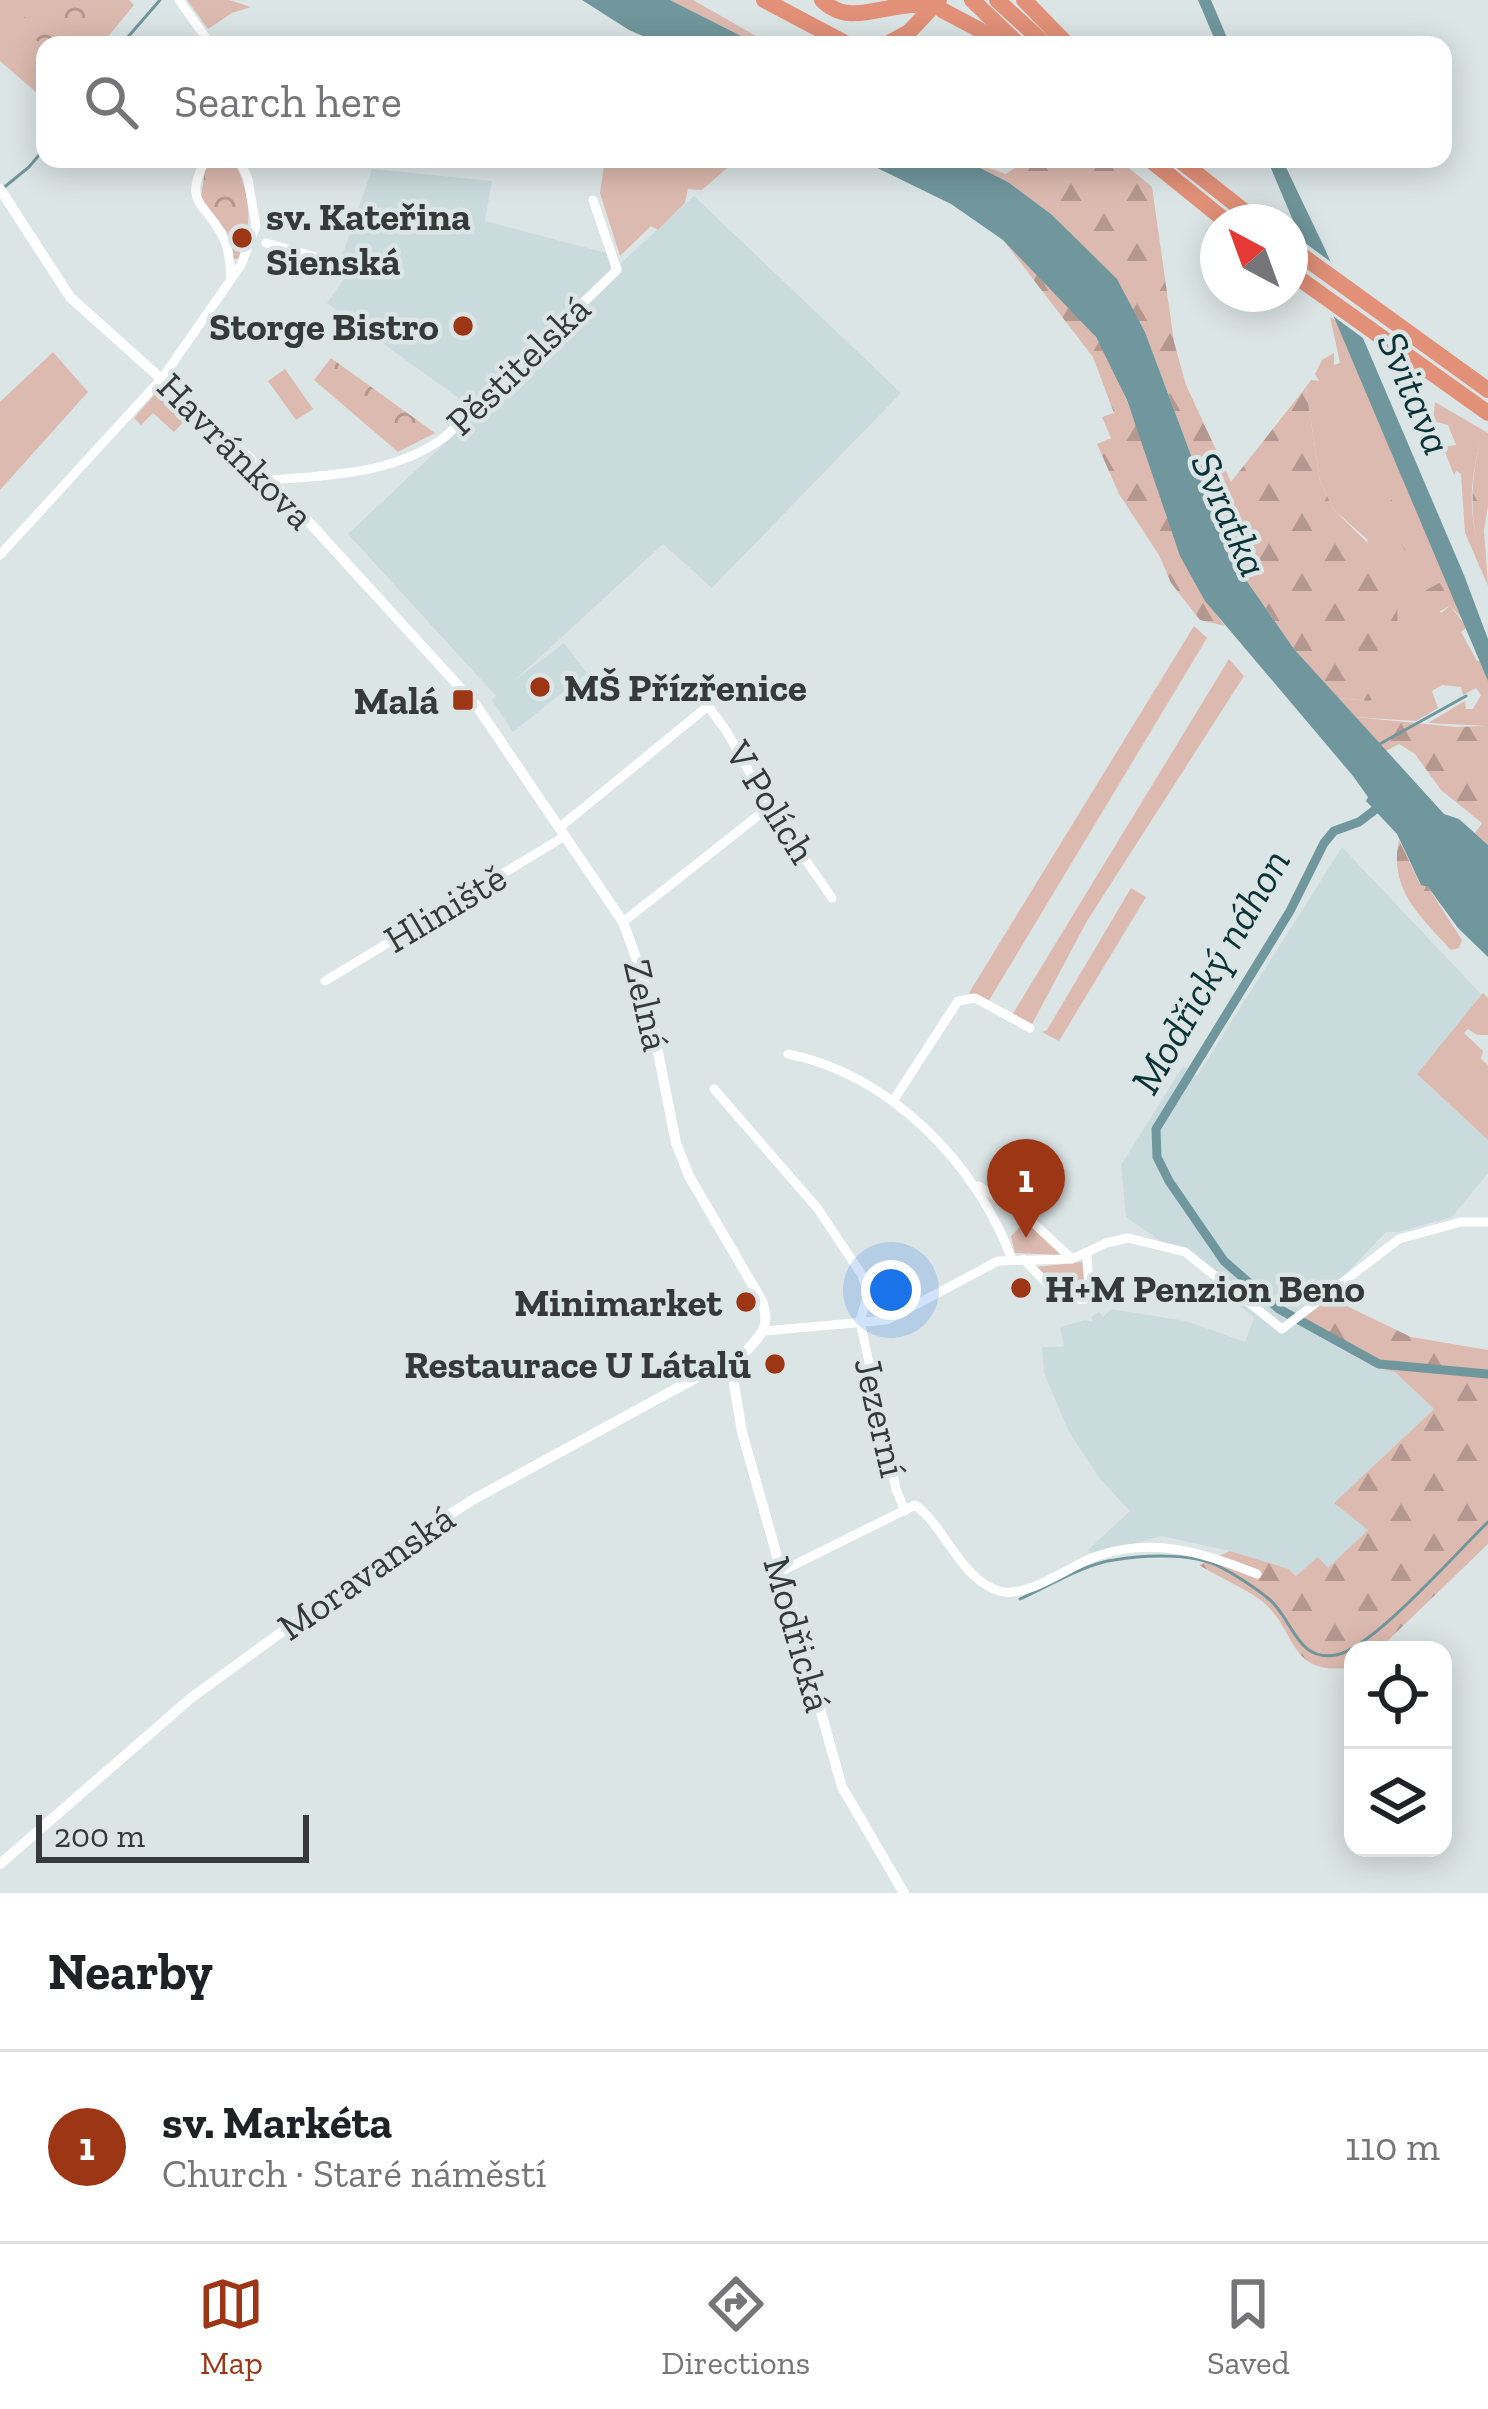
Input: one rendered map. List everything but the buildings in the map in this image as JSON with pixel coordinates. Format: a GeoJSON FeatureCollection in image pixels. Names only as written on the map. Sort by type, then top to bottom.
{"type":"FeatureCollection","features":[{"type":"Feature","properties":{"kind":"highway"},"geometry":{"type":"LineString","coordinates":[[764,0],[832,36]]}},
{"type":"Feature","properties":{"kind":"highway"},"geometry":{"type":"LineString","coordinates":[[822,0],[849,15],[880,4],[936,5],[992,36]]}},
{"type":"Feature","properties":{"kind":"highway"},"geometry":{"type":"LineString","coordinates":[[972,0],[1010,36]]}},
{"type":"Feature","properties":{"kind":"highway"},"geometry":{"type":"LineString","coordinates":[[997,0],[1036,36]]}},
{"type":"Feature","properties":{"kind":"highway"},"geometry":{"type":"LineString","coordinates":[[1024,0],[1059,36]]}},
{"type":"Feature","properties":{"kind":"highway"},"geometry":{"type":"LineString","coordinates":[[899,36],[936,5]]}},
{"type":"Feature","properties":{"kind":"highway"},"geometry":{"type":"LineString","coordinates":[[1160,168],[1205,204]]}},
{"type":"Feature","properties":{"kind":"highway"},"geometry":{"type":"LineString","coordinates":[[1189,168],[1235,204]]}},
{"type":"Feature","properties":{"kind":"highway"},"geometry":{"type":"LineString","coordinates":[[1308,261],[1488,390]]}},
{"type":"Feature","properties":{"kind":"highway"},"geometry":{"type":"LineString","coordinates":[[1308,286],[1488,413]]}},
{"type":"Feature","properties":{"kind":"street"},"geometry":{"type":"LineString","coordinates":[[179,0],[205,36]]}},
{"type":"Feature","properties":{"kind":"street"},"geometry":{"type":"LineString","coordinates":[[202,168],[193,190],[196,202],[224,238],[231,280]]}},
{"type":"Feature","properties":{"kind":"street"},"geometry":{"type":"LineString","coordinates":[[0,555],[163,377],[259,241],[254,201],[241,168]]}},
{"type":"Feature","properties":{"kind":"street","name":"Havránkova"},"geometry":{"type":"LineString","coordinates":[[2,194],[70,297],[271,480],[474,702]]}},
{"type":"Feature","properties":{"kind":"street","name":"Pěstitelská"},"geometry":{"type":"LineString","coordinates":[[271,480],[380,467],[410,458],[446,436],[617,270],[593,200]]}},
{"type":"Feature","properties":{"kind":"street"},"geometry":{"type":"LineString","coordinates":[[259,241],[344,265]]}},
{"type":"Feature","properties":{"kind":"street","name":"Zelná"},"geometry":{"type":"LineString","coordinates":[[474,702],[623,922],[644,977],[676,1143],[689,1176],[762,1301],[765,1330]]}},
{"type":"Feature","properties":{"kind":"street","name":"V Polích"},"geometry":{"type":"LineString","coordinates":[[562,832],[707,705],[832,898]]}},
{"type":"Feature","properties":{"kind":"street"},"geometry":{"type":"LineString","coordinates":[[623,922],[769,807]]}},
{"type":"Feature","properties":{"kind":"street","name":"Hliniště"},"geometry":{"type":"LineString","coordinates":[[325,981],[562,832]]}},
{"type":"Feature","properties":{"kind":"street"},"geometry":{"type":"LineString","coordinates":[[893,1101],[958,1001],[975,998],[1030,1028]]}},
{"type":"Feature","properties":{"kind":"street"},"geometry":{"type":"LineString","coordinates":[[788,1054],[819,1062],[893,1101],[975,1183],[1018,1260],[1075,1301],[1085,1299],[1089,1290],[1087,1255]]}},
{"type":"Feature","properties":{"kind":"street","name":"Jezerní"},"geometry":{"type":"LineString","coordinates":[[714,1089],[818,1210],[862,1275],[868,1293],[860,1322],[896,1489],[905,1511]]}},
{"type":"Feature","properties":{"kind":"street"},"geometry":{"type":"LineString","coordinates":[[975,1183],[1027,1217],[1072,1258]]}},
{"type":"Feature","properties":{"kind":"street"},"geometry":{"type":"LineString","coordinates":[[1004,1238],[1027,1217]]}},
{"type":"Feature","properties":{"kind":"street"},"geometry":{"type":"LineString","coordinates":[[765,1330],[892,1319],[998,1261],[1072,1258],[1128,1238],[1185,1252],[1277,1328],[1290,1325],[1399,1239],[1461,1222],[1488,1222]]}},
{"type":"Feature","properties":{"kind":"street","name":"Moravanská"},"geometry":{"type":"LineString","coordinates":[[0,1864],[191,1698],[400,1545],[474,1498],[747,1350],[765,1330]]}},
{"type":"Feature","properties":{"kind":"street","name":"Modřická"},"geometry":{"type":"LineString","coordinates":[[730,1360],[742,1432],[842,1787],[904,1893]]}},
{"type":"Feature","properties":{"kind":"street","name":"Jezerní"},"geometry":{"type":"LineString","coordinates":[[781,1572],[915,1505],[952,1554],[994,1590],[1005,1593],[1046,1582],[1096,1556],[1151,1547],[1197,1550],[1257,1574]]}},
{"type":"Feature","properties":{"kind":"shaded area"},"geometry":{"type":"Polygon","coordinates":[[[372,169],[492,181],[485,221],[610,254],[610,270],[468,405],[327,303],[352,267],[340,262],[372,169]]]}},
{"type":"Feature","properties":{"kind":"shaded area"},"geometry":{"type":"Polygon","coordinates":[[[694,196],[901,393],[712,588],[663,544],[514,681],[564,643],[587,673],[513,732],[492,700],[496,696],[348,534],[509,383],[622,271],[621,263],[694,196]]]}},
{"type":"Feature","properties":{"kind":"shaded area"},"geometry":{"type":"Polygon","coordinates":[[[1342,847],[1482,995],[1417,1074],[1488,1140],[1488,1173],[1452,1217],[1386,1232],[1299,1323],[1375,1367],[1395,1372],[1434,1409],[1335,1502],[1368,1530],[1328,1569],[1297,1576],[1289,1569],[1230,1551],[1161,1536],[1091,1556],[1088,1550],[1130,1511],[1100,1479],[1069,1432],[1044,1373],[1042,1347],[1064,1347],[1060,1327],[1093,1322],[1091,1317],[1099,1312],[1103,1317],[1111,1309],[1186,1321],[1245,1342],[1254,1318],[1217,1287],[1223,1285],[1126,1217],[1121,1165],[1183,1066],[1197,1076],[1342,847]]]}},
{"type":"Feature","properties":{"kind":"green space"},"geometry":{"type":"Polygon","coordinates":[[[0,0],[129,0],[134,5],[108,36],[36,36],[36,92],[0,61],[0,0]]]}},
{"type":"Feature","properties":{"kind":"green space"},"geometry":{"type":"Polygon","coordinates":[[[41,0],[75,0],[90,14],[70,36],[36,36],[36,40],[18,24],[41,0]]]}},
{"type":"Feature","properties":{"kind":"green space"},"geometry":{"type":"Polygon","coordinates":[[[187,0],[229,0],[251,7],[208,29],[187,0]]]}},
{"type":"Feature","properties":{"kind":"green space"},"geometry":{"type":"Polygon","coordinates":[[[670,0],[693,0],[756,36],[741,36],[670,0]]]}},
{"type":"Feature","properties":{"kind":"green space"},"geometry":{"type":"Polygon","coordinates":[[[237,168],[244,185],[248,220],[238,259],[233,258],[227,232],[201,198],[205,170],[237,168]]]}},
{"type":"Feature","properties":{"kind":"green space"},"geometry":{"type":"Polygon","coordinates":[[[604,168],[727,168],[702,190],[688,189],[685,203],[658,230],[651,226],[620,256],[600,193],[604,168]]]}},
{"type":"Feature","properties":{"kind":"green space"},"geometry":{"type":"Polygon","coordinates":[[[980,168],[1006,174],[1015,168],[1129,168],[1152,187],[1174,342],[1186,385],[1231,482],[1306,387],[1320,481],[1333,509],[1391,566],[1398,640],[1378,671],[1387,694],[1368,701],[1338,698],[1294,649],[1228,554],[1145,332],[1116,279],[1051,214],[980,168]]]}},
{"type":"Feature","properties":{"kind":"green space"},"geometry":{"type":"Polygon","coordinates":[[[1003,240],[1066,300],[1098,341],[1131,412],[1184,558],[1225,626],[1200,620],[1171,583],[1159,555],[1119,494],[1097,444],[1111,438],[1102,417],[1114,413],[1093,357],[1003,240]]]}},
{"type":"Feature","properties":{"kind":"green space"},"geometry":{"type":"Polygon","coordinates":[[[1330,317],[1336,321],[1449,587],[1439,583],[1426,590],[1441,613],[1450,606],[1467,627],[1461,632],[1477,661],[1482,661],[1488,681],[1488,726],[1428,723],[1465,701],[1466,709],[1473,709],[1481,695],[1476,688],[1463,695],[1461,687],[1442,685],[1432,691],[1438,708],[1416,721],[1355,717],[1338,698],[1368,701],[1381,660],[1391,651],[1367,539],[1333,509],[1320,481],[1306,387],[1311,380],[1319,381],[1315,374],[1322,360],[1334,353],[1334,365],[1340,363],[1330,317]]]}},
{"type":"Feature","properties":{"kind":"green space"},"geometry":{"type":"Polygon","coordinates":[[[53,352],[88,392],[0,490],[0,402],[53,352]]]}},
{"type":"Feature","properties":{"kind":"green space"},"geometry":{"type":"Polygon","coordinates":[[[331,358],[435,433],[398,452],[314,380],[331,358]]]}},
{"type":"Feature","properties":{"kind":"green space"},"geometry":{"type":"Polygon","coordinates":[[[285,369],[313,409],[296,420],[268,381],[285,369]]]}},
{"type":"Feature","properties":{"kind":"green space"},"geometry":{"type":"Polygon","coordinates":[[[156,393],[187,418],[174,432],[153,413],[141,425],[134,418],[156,393]]]}},
{"type":"Feature","properties":{"kind":"green space"},"geometry":{"type":"Polygon","coordinates":[[[1435,402],[1488,433],[1488,446],[1480,443],[1472,500],[1488,586],[1465,533],[1461,474],[1456,471],[1454,475],[1443,447],[1456,445],[1448,425],[1433,421],[1435,402]]]}},
{"type":"Feature","properties":{"kind":"green space"},"geometry":{"type":"Polygon","coordinates":[[[1480,442],[1488,446],[1484,530],[1488,585],[1473,514],[1480,442]]]}},
{"type":"Feature","properties":{"kind":"green space"},"geometry":{"type":"Polygon","coordinates":[[[1389,497],[1421,533],[1415,547],[1405,551],[1381,502],[1389,497]]]}},
{"type":"Feature","properties":{"kind":"green space"},"geometry":{"type":"Polygon","coordinates":[[[1439,583],[1449,587],[1464,620],[1450,606],[1434,614],[1423,603],[1426,590],[1439,583]]]}},
{"type":"Feature","properties":{"kind":"green space"},"geometry":{"type":"Polygon","coordinates":[[[1194,626],[1207,638],[988,1002],[969,993],[1194,626]]]}},
{"type":"Feature","properties":{"kind":"green space"},"geometry":{"type":"Polygon","coordinates":[[[1229,659],[1244,676],[1087,921],[1031,1026],[1012,1015],[1229,659]]]}},
{"type":"Feature","properties":{"kind":"green space"},"geometry":{"type":"Polygon","coordinates":[[[1355,717],[1488,726],[1488,845],[1475,833],[1482,823],[1441,790],[1415,754],[1399,744],[1386,751],[1355,717]]]}},
{"type":"Feature","properties":{"kind":"green space"},"geometry":{"type":"Polygon","coordinates":[[[1399,840],[1420,884],[1428,887],[1462,940],[1459,948],[1451,950],[1410,901],[1398,873],[1399,840]]]}},
{"type":"Feature","properties":{"kind":"green space"},"geometry":{"type":"Polygon","coordinates":[[[1131,888],[1146,897],[1059,1041],[1042,1032],[1047,1030],[1131,888]]]}},
{"type":"Feature","properties":{"kind":"green space"},"geometry":{"type":"Polygon","coordinates":[[[1483,993],[1488,998],[1488,1035],[1468,1029],[1464,1033],[1483,1051],[1481,1059],[1488,1065],[1488,1140],[1417,1074],[1483,993]]]}},
{"type":"Feature","properties":{"kind":"green space"},"geometry":{"type":"Polygon","coordinates":[[[1030,1224],[1063,1255],[1015,1253],[1011,1236],[1030,1224]]]}},
{"type":"Feature","properties":{"kind":"green space"},"geometry":{"type":"Polygon","coordinates":[[[1082,1262],[1086,1290],[1082,1297],[1061,1291],[1036,1267],[1082,1262]]]}},
{"type":"Feature","properties":{"kind":"green space"},"geometry":{"type":"Polygon","coordinates":[[[1326,1296],[1411,1337],[1488,1350],[1488,1544],[1387,1641],[1344,1641],[1344,1667],[1315,1665],[1304,1658],[1259,1599],[1199,1565],[1230,1551],[1289,1569],[1296,1576],[1318,1557],[1328,1568],[1368,1530],[1334,1503],[1434,1409],[1395,1372],[1375,1367],[1298,1324],[1326,1296]]]}},
{"type":"Feature","properties":{"kind":"water"},"geometry":{"type":"Polygon","coordinates":[[[582,0],[670,0],[741,36],[643,36],[582,0]]]}},
{"type":"Feature","properties":{"kind":"water"},"geometry":{"type":"Polygon","coordinates":[[[1198,0],[1211,0],[1226,36],[1213,36],[1198,0]]]}},
{"type":"Feature","properties":{"kind":"water"},"geometry":{"type":"Polygon","coordinates":[[[877,168],[980,168],[1051,214],[1117,279],[1145,332],[1228,554],[1294,649],[1444,814],[1459,819],[1488,845],[1488,957],[1458,928],[1428,887],[1421,885],[1397,834],[1366,801],[1368,797],[1353,776],[1205,601],[1180,556],[1127,400],[1096,337],[1003,240],[951,204],[877,168]]]}},
{"type":"Feature","properties":{"kind":"water"},"geometry":{"type":"Polygon","coordinates":[[[1271,168],[1286,168],[1304,204],[1286,204],[1271,168]]]}},
{"type":"Feature","properties":{"kind":"water"},"geometry":{"type":"Polygon","coordinates":[[[1308,213],[1464,575],[1488,639],[1488,681],[1308,256],[1308,213]]]}},
{"type":"Feature","properties":{"kind":"pier"},"geometry":{"type":"Polygon","coordinates":[[[1308,245],[1339,268],[1371,344],[1325,310],[1308,270],[1308,245]]]}},
{"type":"Feature","properties":{"kind":"waterway"},"geometry":{"type":"LineString","coordinates":[[129,36],[160,0]]}},
{"type":"Feature","properties":{"kind":"waterway"},"geometry":{"type":"LineString","coordinates":[[2,189],[36,159]]}},
{"type":"Feature","properties":{"kind":"waterway"},"geometry":{"type":"LineString","coordinates":[[1378,745],[1466,696]]}},
{"type":"Feature","properties":{"kind":"waterway","name":"Modřický náhon"},"geometry":{"type":"LineString","coordinates":[[1384,803],[1359,822],[1334,831],[1324,843],[1290,911],[1156,1129],[1157,1157],[1224,1261],[1279,1309],[1379,1364],[1488,1374]]}},
{"type":"Feature","properties":{"kind":"waterway"},"geometry":{"type":"LineString","coordinates":[[1020,1599],[1103,1562],[1152,1556],[1193,1558],[1223,1568],[1264,1595],[1312,1652],[1336,1655],[1352,1649],[1392,1618],[1488,1522]]}},
{"type":"Feature","properties":{"kind":"place","name":"sv. Kateřina Sienská"},"geometry":{"type":"Point","coordinates":[242,238]}},
{"type":"Feature","properties":{"kind":"place","name":"Storge Bistro"},"geometry":{"type":"Point","coordinates":[463,326]}},
{"type":"Feature","properties":{"kind":"place","name":"MŠ Přízřenice"},"geometry":{"type":"Point","coordinates":[540,687]}},
{"type":"Feature","properties":{"kind":"place","name":"Malá"},"geometry":{"type":"Point","coordinates":[463,700]}},
{"type":"Feature","properties":{"kind":"place","name":"sv. Markéta"},"geometry":{"type":"Point","coordinates":[1026,1238]}},
{"type":"Feature","properties":{"kind":"place","name":"H+M Penzion Beno"},"geometry":{"type":"Point","coordinates":[1021,1288]}},
{"type":"Feature","properties":{"kind":"place","name":"Minimarket"},"geometry":{"type":"Point","coordinates":[746,1302]}},
{"type":"Feature","properties":{"kind":"place","name":"Restaurace U Látalů"},"geometry":{"type":"Point","coordinates":[775,1364]}},
{"type":"Feature","properties":{"kind":"water label","name":"Svitava"},"geometry":{"type":"Point","coordinates":[1415,393]}},
{"type":"Feature","properties":{"kind":"water label","name":"Svratka"},"geometry":{"type":"Point","coordinates":[1230,514]}}]}
